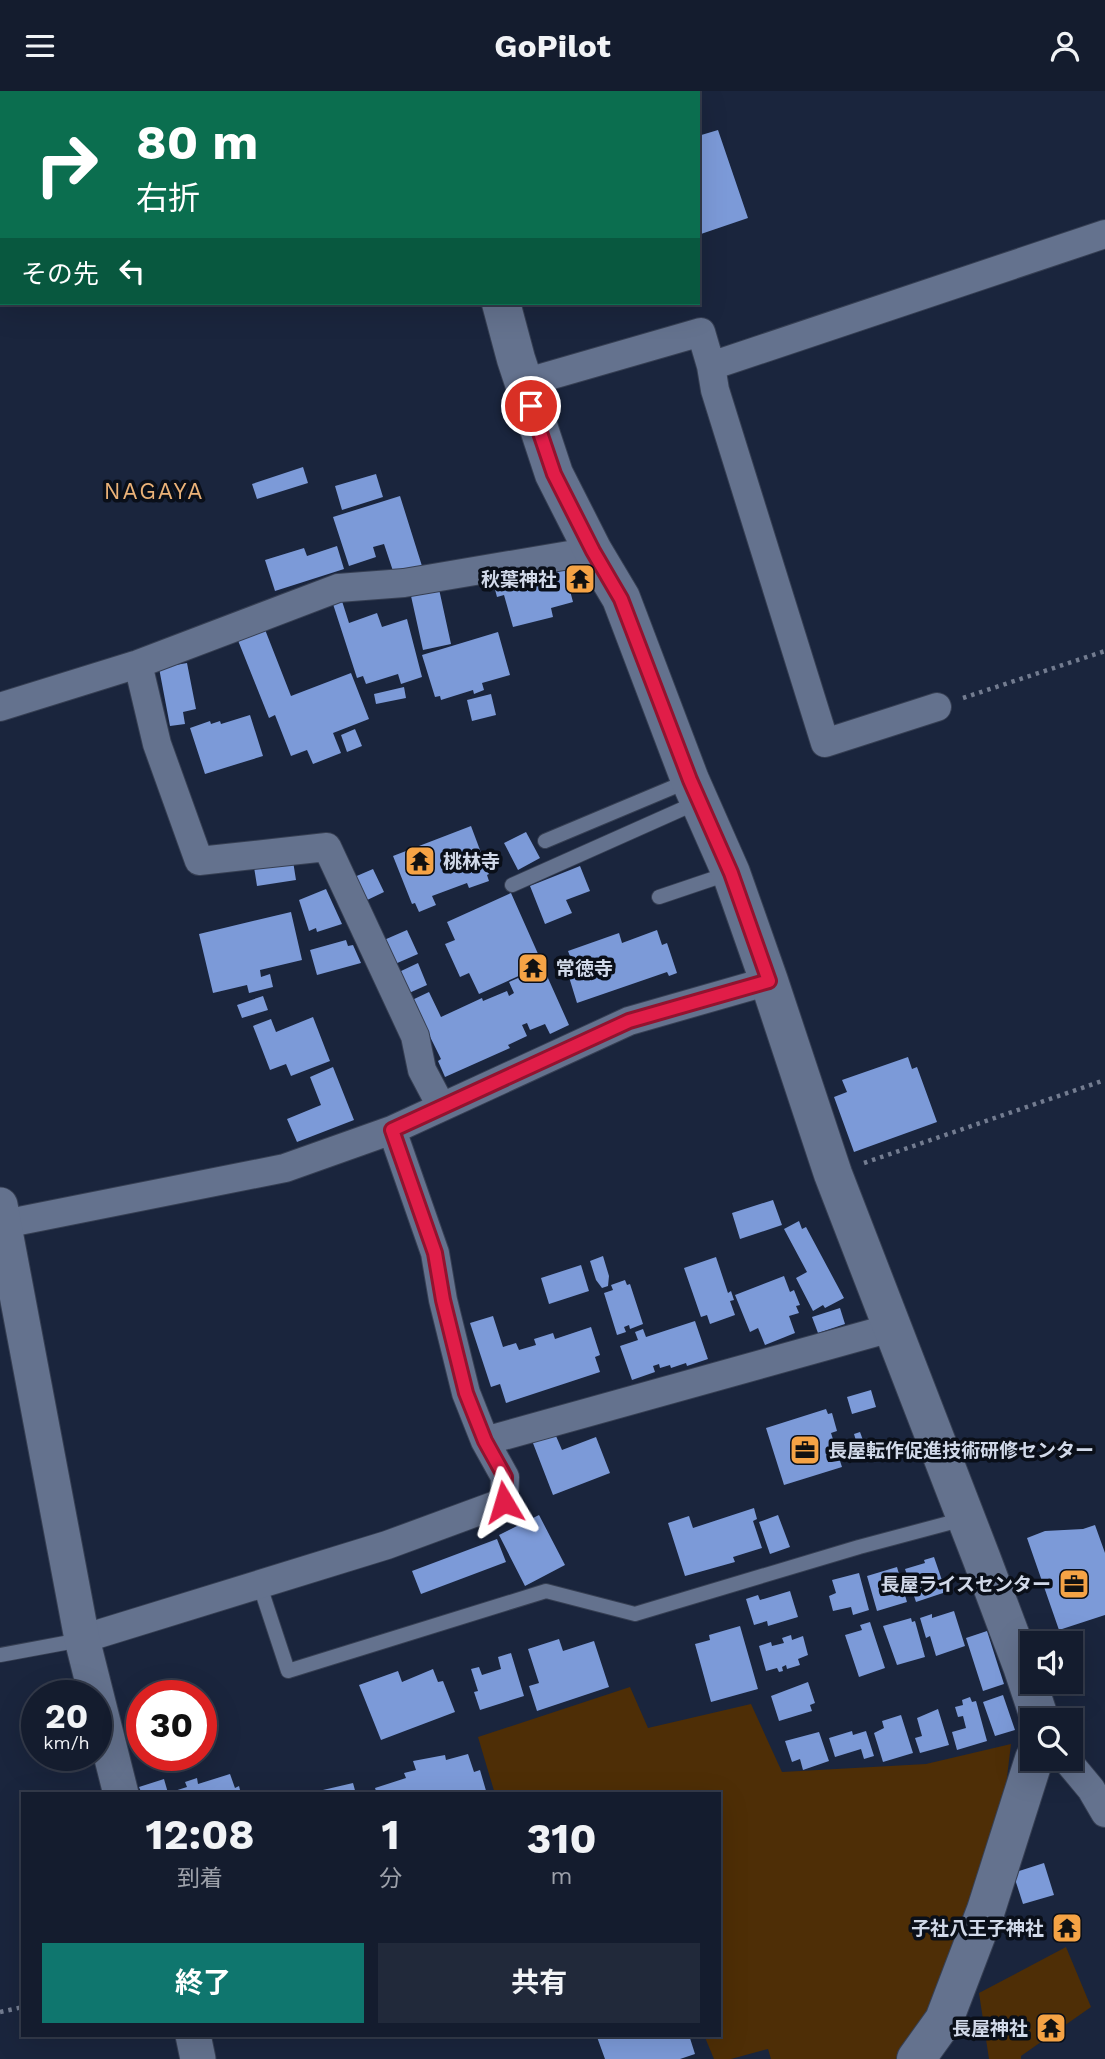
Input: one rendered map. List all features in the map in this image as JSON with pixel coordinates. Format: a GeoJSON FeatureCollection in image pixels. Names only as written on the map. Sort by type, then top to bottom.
{"type":"FeatureCollection","features":[{"type":"Feature","properties":{"kind":"main road"},"geometry":{"type":"LineString","coordinates":[[502,305],[554,474],[621,599],[694,791],[731,873],[833,1174],[1036,1708]]}},
{"type":"Feature","properties":{"kind":"main road"},"geometry":{"type":"LineString","coordinates":[[916,2059],[944,2020],[986,1910],[1030,1771]]}},
{"type":"Feature","properties":{"kind":"street"},"geometry":{"type":"LineString","coordinates":[[712,366],[1105,234]]}},
{"type":"Feature","properties":{"kind":"street"},"geometry":{"type":"LineString","coordinates":[[524,383],[701,332],[712,366],[715,390],[825,743],[937,707]]}},
{"type":"Feature","properties":{"kind":"street"},"geometry":{"type":"LineString","coordinates":[[0,707],[138,664],[338,588],[404,583],[593,551]]}},
{"type":"Feature","properties":{"kind":"street"},"geometry":{"type":"LineString","coordinates":[[138,664],[157,744],[199,861],[327,847],[415,1036],[422,1070],[441,1106]]}},
{"type":"Feature","properties":{"kind":"street"},"geometry":{"type":"LineString","coordinates":[[120,1792],[82,1639],[1,1218],[285,1168],[392,1130],[629,1021],[769,981]]}},
{"type":"Feature","properties":{"kind":"street"},"geometry":{"type":"LineString","coordinates":[[82,1639],[387,1545],[504,1502],[505,1477],[485,1441],[466,1393],[443,1300],[435,1253],[392,1130]]}},
{"type":"Feature","properties":{"kind":"street"},"geometry":{"type":"LineString","coordinates":[[485,1441],[891,1328]]}},
{"type":"Feature","properties":{"kind":"street"},"geometry":{"type":"LineString","coordinates":[[1083,1767],[1091,1789],[1105,1813]]}},
{"type":"Feature","properties":{"kind":"street"},"geometry":{"type":"LineString","coordinates":[[193,2037],[198,2059]]}},
{"type":"Feature","properties":{"kind":"lane"},"geometry":{"type":"LineString","coordinates":[[545,841],[694,791]]}},
{"type":"Feature","properties":{"kind":"lane"},"geometry":{"type":"LineString","coordinates":[[512,885],[694,791]]}},
{"type":"Feature","properties":{"kind":"lane"},"geometry":{"type":"LineString","coordinates":[[659,897],[731,873]]}},
{"type":"Feature","properties":{"kind":"lane"},"geometry":{"type":"LineString","coordinates":[[260,1585],[288,1671],[547,1591],[635,1615],[859,1547],[966,1518]]}},
{"type":"Feature","properties":{"kind":"lane"},"geometry":{"type":"LineString","coordinates":[[0,1655],[82,1639]]}},
{"type":"Feature","properties":{"kind":"path"},"geometry":{"type":"LineString","coordinates":[[937,707],[1105,651]]}},
{"type":"Feature","properties":{"kind":"path"},"geometry":{"type":"LineString","coordinates":[[833,1174],[1105,1080]]}},
{"type":"Feature","properties":{"kind":"path"},"geometry":{"type":"LineString","coordinates":[[0,2012],[21,2007]]}},
{"type":"Feature","properties":{"kind":"shaded area"},"geometry":{"type":"Polygon","coordinates":[[[630,1687],[648,1728],[751,1704],[782,1772],[926,1764],[1011,1744],[1002,1819],[959,1955],[913,2044],[898,2059],[771,2059],[768,2049],[731,2059],[714,2059],[705,2037],[721,2037],[721,1792],[494,1792],[478,1737],[630,1687]]]}},
{"type":"Feature","properties":{"kind":"shaded area"},"geometry":{"type":"Polygon","coordinates":[[[1066,1947],[1091,2007],[1021,2056],[1021,2059],[989,2059],[979,1993],[1066,1947]]]}},
{"type":"Feature","properties":{"kind":"building"},"geometry":{"type":"Polygon","coordinates":[[[718,130],[748,218],[700,234],[700,135],[718,130]]]}},
{"type":"Feature","properties":{"kind":"building"},"geometry":{"type":"Polygon","coordinates":[[[303,467],[308,483],[257,499],[252,484],[303,467]]]}},
{"type":"Feature","properties":{"kind":"building"},"geometry":{"type":"Polygon","coordinates":[[[376,474],[383,497],[342,510],[335,486],[376,474]]]}},
{"type":"Feature","properties":{"kind":"building"},"geometry":{"type":"Polygon","coordinates":[[[400,496],[422,566],[394,574],[384,544],[373,547],[376,557],[349,566],[333,517],[400,496]]]}},
{"type":"Feature","properties":{"kind":"building"},"geometry":{"type":"Polygon","coordinates":[[[337,546],[344,569],[275,591],[265,560],[304,548],[307,556],[337,546]]]}},
{"type":"Feature","properties":{"kind":"building","name":"秋葉神社"},"geometry":{"type":"Polygon","coordinates":[[[585,566],[592,588],[575,594],[568,571],[585,566]]]}},
{"type":"Feature","properties":{"kind":"building"},"geometry":{"type":"Polygon","coordinates":[[[564,568],[573,602],[551,608],[553,617],[513,627],[504,595],[497,597],[493,582],[512,577],[515,589],[547,581],[544,572],[564,568]]]}},
{"type":"Feature","properties":{"kind":"building"},"geometry":{"type":"Polygon","coordinates":[[[439,589],[451,644],[423,650],[411,596],[439,589]]]}},
{"type":"Feature","properties":{"kind":"building"},"geometry":{"type":"Polygon","coordinates":[[[342,601],[349,623],[377,613],[382,627],[407,619],[422,677],[401,684],[398,674],[366,684],[363,676],[357,678],[333,604],[342,601]]]}},
{"type":"Feature","properties":{"kind":"building"},"geometry":{"type":"Polygon","coordinates":[[[264,627],[291,696],[351,673],[369,719],[333,733],[341,753],[313,764],[307,750],[291,756],[275,715],[269,718],[237,638],[264,627]]]}},
{"type":"Feature","properties":{"kind":"building"},"geometry":{"type":"Polygon","coordinates":[[[498,632],[510,675],[482,683],[484,690],[474,694],[473,690],[441,700],[440,696],[435,697],[422,655],[498,632]]]}},
{"type":"Feature","properties":{"kind":"building"},"geometry":{"type":"Polygon","coordinates":[[[187,663],[196,709],[183,712],[185,724],[170,726],[159,668],[187,663]]]}},
{"type":"Feature","properties":{"kind":"building"},"geometry":{"type":"Polygon","coordinates":[[[404,687],[406,698],[376,704],[374,694],[404,687]]]}},
{"type":"Feature","properties":{"kind":"building"},"geometry":{"type":"Polygon","coordinates":[[[491,694],[496,715],[472,721],[467,700],[491,694]]]}},
{"type":"Feature","properties":{"kind":"building"},"geometry":{"type":"Polygon","coordinates":[[[250,715],[263,756],[205,774],[190,728],[210,721],[211,724],[220,721],[221,724],[250,715]]]}},
{"type":"Feature","properties":{"kind":"building"},"geometry":{"type":"Polygon","coordinates":[[[355,729],[362,746],[347,752],[341,735],[355,729]]]}},
{"type":"Feature","properties":{"kind":"building"},"geometry":{"type":"Polygon","coordinates":[[[471,826],[489,874],[489,881],[469,888],[467,883],[432,896],[436,905],[419,912],[415,903],[412,904],[393,856],[471,826]]]}},
{"type":"Feature","properties":{"kind":"building"},"geometry":{"type":"Polygon","coordinates":[[[526,832],[540,858],[518,870],[504,843],[526,832]]]}},
{"type":"Feature","properties":{"kind":"building"},"geometry":{"type":"Polygon","coordinates":[[[293,861],[296,880],[257,886],[254,867],[293,861]]]}},
{"type":"Feature","properties":{"kind":"building"},"geometry":{"type":"Polygon","coordinates":[[[580,866],[590,891],[566,900],[572,913],[545,924],[530,886],[580,866]]]}},
{"type":"Feature","properties":{"kind":"building"},"geometry":{"type":"Polygon","coordinates":[[[373,869],[384,892],[363,902],[352,878],[373,869]]]}},
{"type":"Feature","properties":{"kind":"building"},"geometry":{"type":"Polygon","coordinates":[[[326,889],[342,924],[317,932],[316,928],[309,931],[299,900],[326,889]]]}},
{"type":"Feature","properties":{"kind":"building"},"geometry":{"type":"Polygon","coordinates":[[[511,893],[543,965],[479,994],[469,973],[460,977],[445,944],[455,940],[447,922],[511,893]]]}},
{"type":"Feature","properties":{"kind":"building"},"geometry":{"type":"Polygon","coordinates":[[[291,912],[302,960],[260,970],[261,977],[270,974],[273,987],[249,993],[247,985],[213,993],[199,934],[291,912]]]}},
{"type":"Feature","properties":{"kind":"building"},"geometry":{"type":"Polygon","coordinates":[[[407,930],[418,954],[395,964],[384,940],[407,930]]]}},
{"type":"Feature","properties":{"kind":"building"},"geometry":{"type":"Polygon","coordinates":[[[657,930],[662,945],[667,943],[677,973],[669,976],[667,972],[577,1003],[569,977],[577,975],[568,951],[619,933],[622,943],[657,930]]]}},
{"type":"Feature","properties":{"kind":"building"},"geometry":{"type":"Polygon","coordinates":[[[346,940],[348,946],[353,945],[361,963],[317,975],[310,950],[346,940]]]}},
{"type":"Feature","properties":{"kind":"building"},"geometry":{"type":"Polygon","coordinates":[[[418,963],[427,985],[409,993],[399,972],[418,963]]]}},
{"type":"Feature","properties":{"kind":"building"},"geometry":{"type":"Polygon","coordinates":[[[543,967],[569,1025],[550,1034],[545,1024],[530,1030],[527,1023],[522,1025],[527,1036],[508,1045],[510,1048],[445,1077],[438,1061],[441,1059],[412,1000],[429,992],[441,1017],[482,998],[483,1001],[507,991],[509,996],[514,993],[509,982],[543,967]]]}},
{"type":"Feature","properties":{"kind":"building"},"geometry":{"type":"Polygon","coordinates":[[[263,996],[268,1010],[242,1018],[237,1005],[263,996]]]}},
{"type":"Feature","properties":{"kind":"building"},"geometry":{"type":"Polygon","coordinates":[[[313,1017],[330,1061],[291,1076],[286,1064],[270,1070],[253,1026],[271,1019],[276,1032],[313,1017]]]}},
{"type":"Feature","properties":{"kind":"building"},"geometry":{"type":"Polygon","coordinates":[[[908,1057],[912,1069],[917,1067],[937,1122],[854,1152],[834,1097],[847,1092],[842,1080],[908,1057]]]}},
{"type":"Feature","properties":{"kind":"building"},"geometry":{"type":"Polygon","coordinates":[[[333,1067],[354,1120],[297,1142],[287,1119],[321,1105],[310,1077],[333,1067]]]}},
{"type":"Feature","properties":{"kind":"building"},"geometry":{"type":"Polygon","coordinates":[[[773,1200],[782,1225],[740,1239],[732,1213],[773,1200]]]}},
{"type":"Feature","properties":{"kind":"building"},"geometry":{"type":"Polygon","coordinates":[[[799,1221],[802,1229],[806,1227],[844,1298],[813,1311],[796,1278],[807,1272],[784,1229],[799,1221]]]}},
{"type":"Feature","properties":{"kind":"building"},"geometry":{"type":"Polygon","coordinates":[[[603,1256],[609,1276],[608,1286],[602,1288],[596,1280],[590,1261],[603,1256]]]}},
{"type":"Feature","properties":{"kind":"building"},"geometry":{"type":"Polygon","coordinates":[[[716,1257],[728,1293],[731,1291],[734,1300],[730,1301],[735,1315],[710,1324],[707,1315],[701,1317],[684,1268],[716,1257]]]}},
{"type":"Feature","properties":{"kind":"building"},"geometry":{"type":"Polygon","coordinates":[[[581,1265],[589,1291],[549,1304],[541,1278],[581,1265]]]}},
{"type":"Feature","properties":{"kind":"building"},"geometry":{"type":"Polygon","coordinates":[[[784,1276],[790,1292],[794,1290],[800,1305],[796,1306],[799,1313],[789,1316],[795,1333],[765,1345],[758,1328],[750,1332],[735,1295],[784,1276]]]}},
{"type":"Feature","properties":{"kind":"building"},"geometry":{"type":"Polygon","coordinates":[[[625,1280],[627,1285],[630,1284],[643,1324],[630,1329],[629,1325],[624,1327],[626,1332],[617,1335],[604,1293],[613,1290],[611,1285],[625,1280]]]}},
{"type":"Feature","properties":{"kind":"building"},"geometry":{"type":"Polygon","coordinates":[[[840,1308],[845,1324],[818,1333],[812,1317],[840,1308]]]}},
{"type":"Feature","properties":{"kind":"building"},"geometry":{"type":"Polygon","coordinates":[[[493,1316],[503,1347],[516,1343],[519,1350],[536,1345],[534,1339],[553,1333],[555,1339],[591,1327],[600,1355],[595,1357],[600,1372],[506,1403],[500,1384],[491,1387],[470,1323],[493,1316]]]}},
{"type":"Feature","properties":{"kind":"building"},"geometry":{"type":"Polygon","coordinates":[[[695,1321],[708,1359],[671,1368],[670,1365],[660,1368],[659,1364],[653,1366],[655,1372],[632,1380],[620,1346],[638,1340],[635,1332],[643,1329],[646,1337],[695,1321]]]}},
{"type":"Feature","properties":{"kind":"building"},"geometry":{"type":"Polygon","coordinates":[[[871,1390],[876,1407],[852,1414],[847,1397],[871,1390]]]}},
{"type":"Feature","properties":{"kind":"building","name":"長屋転作促進技術研修センター"},"geometry":{"type":"Polygon","coordinates":[[[826,1409],[828,1414],[832,1413],[837,1431],[831,1433],[842,1467],[784,1485],[766,1428],[826,1409]]]}},
{"type":"Feature","properties":{"kind":"building"},"geometry":{"type":"Polygon","coordinates":[[[553,1429],[562,1450],[596,1437],[610,1473],[553,1495],[531,1438],[553,1429]]]}},
{"type":"Feature","properties":{"kind":"building"},"geometry":{"type":"Polygon","coordinates":[[[860,1432],[867,1451],[860,1454],[854,1434],[860,1432]]]}},
{"type":"Feature","properties":{"kind":"building"},"geometry":{"type":"Polygon","coordinates":[[[754,1508],[757,1519],[753,1521],[762,1548],[733,1557],[735,1562],[685,1576],[668,1523],[689,1516],[693,1528],[754,1508]]]}},
{"type":"Feature","properties":{"kind":"building"},"geometry":{"type":"Polygon","coordinates":[[[539,1515],[565,1565],[525,1586],[499,1535],[539,1515]]]}},
{"type":"Feature","properties":{"kind":"building"},"geometry":{"type":"Polygon","coordinates":[[[778,1515],[790,1547],[770,1554],[759,1522],[778,1515]]]}},
{"type":"Feature","properties":{"kind":"building","name":"長屋ライスセンター"},"geometry":{"type":"Polygon","coordinates":[[[1095,1525],[1105,1553],[1105,1615],[1059,1630],[1027,1538],[1045,1531],[1083,1529],[1095,1525]]]}},
{"type":"Feature","properties":{"kind":"building"},"geometry":{"type":"Polygon","coordinates":[[[497,1539],[506,1562],[421,1594],[412,1571],[497,1539]]]}},
{"type":"Feature","properties":{"kind":"building"},"geometry":{"type":"Polygon","coordinates":[[[934,1557],[946,1592],[916,1602],[905,1569],[925,1563],[924,1560],[934,1557]]]}},
{"type":"Feature","properties":{"kind":"building"},"geometry":{"type":"Polygon","coordinates":[[[897,1567],[907,1602],[877,1611],[867,1576],[897,1567]]]}},
{"type":"Feature","properties":{"kind":"building"},"geometry":{"type":"Polygon","coordinates":[[[859,1573],[869,1610],[853,1615],[851,1607],[833,1611],[829,1596],[836,1593],[832,1580],[859,1573]]]}},
{"type":"Feature","properties":{"kind":"building"},"geometry":{"type":"Polygon","coordinates":[[[790,1591],[798,1617],[768,1626],[767,1621],[754,1625],[746,1599],[758,1595],[760,1600],[790,1591]]]}},
{"type":"Feature","properties":{"kind":"building"},"geometry":{"type":"Polygon","coordinates":[[[954,1611],[965,1646],[936,1656],[930,1636],[926,1638],[920,1618],[932,1614],[932,1618],[954,1611]]]}},
{"type":"Feature","properties":{"kind":"building"},"geometry":{"type":"Polygon","coordinates":[[[911,1618],[912,1622],[915,1621],[925,1657],[897,1665],[883,1626],[911,1618]]]}},
{"type":"Feature","properties":{"kind":"building"},"geometry":{"type":"Polygon","coordinates":[[[870,1622],[885,1668],[859,1677],[845,1635],[862,1630],[860,1625],[870,1622]]]}},
{"type":"Feature","properties":{"kind":"building"},"geometry":{"type":"Polygon","coordinates":[[[740,1626],[758,1689],[711,1702],[695,1644],[710,1640],[709,1635],[740,1626]]]}},
{"type":"Feature","properties":{"kind":"building"},"geometry":{"type":"Polygon","coordinates":[[[987,1631],[1004,1684],[983,1691],[966,1638],[987,1631]]]}},
{"type":"Feature","properties":{"kind":"building"},"geometry":{"type":"Polygon","coordinates":[[[791,1635],[792,1640],[803,1636],[808,1655],[798,1659],[800,1665],[787,1669],[786,1665],[782,1667],[783,1671],[779,1672],[777,1668],[766,1671],[759,1646],[771,1642],[772,1646],[784,1643],[782,1638],[791,1635]]]}},
{"type":"Feature","properties":{"kind":"building"},"geometry":{"type":"Polygon","coordinates":[[[559,1639],[563,1651],[594,1641],[609,1687],[537,1711],[529,1686],[539,1683],[528,1649],[559,1639]]]}},
{"type":"Feature","properties":{"kind":"building"},"geometry":{"type":"Polygon","coordinates":[[[511,1653],[524,1696],[480,1710],[474,1692],[478,1691],[471,1669],[479,1667],[482,1675],[501,1669],[498,1657],[511,1653]]]}},
{"type":"Feature","properties":{"kind":"building"},"geometry":{"type":"Polygon","coordinates":[[[433,1669],[438,1682],[443,1681],[455,1712],[381,1740],[359,1685],[398,1671],[402,1682],[433,1669]]]}},
{"type":"Feature","properties":{"kind":"building"},"geometry":{"type":"Polygon","coordinates":[[[808,1682],[815,1703],[810,1705],[812,1711],[779,1721],[771,1696],[808,1682]]]}},
{"type":"Feature","properties":{"kind":"building"},"geometry":{"type":"Polygon","coordinates":[[[1003,1695],[1015,1730],[995,1736],[983,1702],[1003,1695]]]}},
{"type":"Feature","properties":{"kind":"building"},"geometry":{"type":"Polygon","coordinates":[[[970,1697],[972,1702],[976,1701],[987,1741],[957,1750],[952,1732],[966,1728],[963,1716],[958,1717],[955,1707],[963,1705],[962,1700],[970,1697]]]}},
{"type":"Feature","properties":{"kind":"building"},"geometry":{"type":"Polygon","coordinates":[[[938,1709],[949,1745],[920,1753],[915,1738],[922,1736],[917,1718],[938,1709]]]}},
{"type":"Feature","properties":{"kind":"building"},"geometry":{"type":"Polygon","coordinates":[[[901,1715],[913,1753],[883,1762],[874,1733],[884,1728],[882,1721],[901,1715]]]}},
{"type":"Feature","properties":{"kind":"building"},"geometry":{"type":"Polygon","coordinates":[[[852,1731],[853,1735],[866,1731],[874,1756],[864,1759],[861,1749],[835,1757],[829,1738],[852,1731]]]}},
{"type":"Feature","properties":{"kind":"building"},"geometry":{"type":"Polygon","coordinates":[[[819,1732],[829,1761],[803,1770],[800,1759],[792,1762],[785,1741],[819,1732]]]}},
{"type":"Feature","properties":{"kind":"building"},"geometry":{"type":"Polygon","coordinates":[[[468,1754],[474,1772],[480,1770],[486,1792],[376,1792],[375,1788],[406,1778],[404,1773],[416,1770],[413,1761],[445,1755],[446,1760],[468,1754]]]}},
{"type":"Feature","properties":{"kind":"building"},"geometry":{"type":"Polygon","coordinates":[[[230,1774],[235,1788],[239,1786],[240,1792],[171,1792],[187,1787],[185,1782],[197,1778],[198,1784],[230,1774]]]}},
{"type":"Feature","properties":{"kind":"building"},"geometry":{"type":"Polygon","coordinates":[[[164,1779],[168,1792],[141,1792],[139,1787],[164,1779]]]}},
{"type":"Feature","properties":{"kind":"building"},"geometry":{"type":"Polygon","coordinates":[[[353,1783],[355,1792],[314,1792],[353,1783]]]}},
{"type":"Feature","properties":{"kind":"building"},"geometry":{"type":"Polygon","coordinates":[[[1044,1863],[1054,1895],[1023,1904],[1013,1873],[1044,1863]]]}},
{"type":"Feature","properties":{"kind":"building"},"geometry":{"type":"Polygon","coordinates":[[[597,2037],[690,2037],[695,2054],[680,2059],[605,2059],[597,2037]]]}},
{"type":"Feature","properties":{"kind":"place","name":"秋葉神社"},"geometry":{"type":"Point","coordinates":[580,579]}},
{"type":"Feature","properties":{"kind":"place","name":"桃林寺"},"geometry":{"type":"Point","coordinates":[420,861]}},
{"type":"Feature","properties":{"kind":"place","name":"常徳寺"},"geometry":{"type":"Point","coordinates":[533,968]}},
{"type":"Feature","properties":{"kind":"place","name":"長屋転作促進技術研修センター"},"geometry":{"type":"Point","coordinates":[805,1450]}},
{"type":"Feature","properties":{"kind":"place","name":"長屋ライスセンター"},"geometry":{"type":"Point","coordinates":[1074,1584]}},
{"type":"Feature","properties":{"kind":"place","name":"子社八王子神社"},"geometry":{"type":"Point","coordinates":[1067,1928]}},
{"type":"Feature","properties":{"kind":"place","name":"長屋神社"},"geometry":{"type":"Point","coordinates":[1051,2028]}},
{"type":"Feature","properties":{"kind":"district","name":"NAGAYA"},"geometry":{"type":"Point","coordinates":[154,491]}},
{"type":"Feature","properties":{"kind":"route"},"geometry":{"type":"LineString","coordinates":[[504,1502],[505,1477],[485,1441],[466,1393],[443,1300],[435,1253],[392,1130],[629,1021],[769,981],[731,873],[690,780],[621,599],[554,474],[531,406]]}}]}
